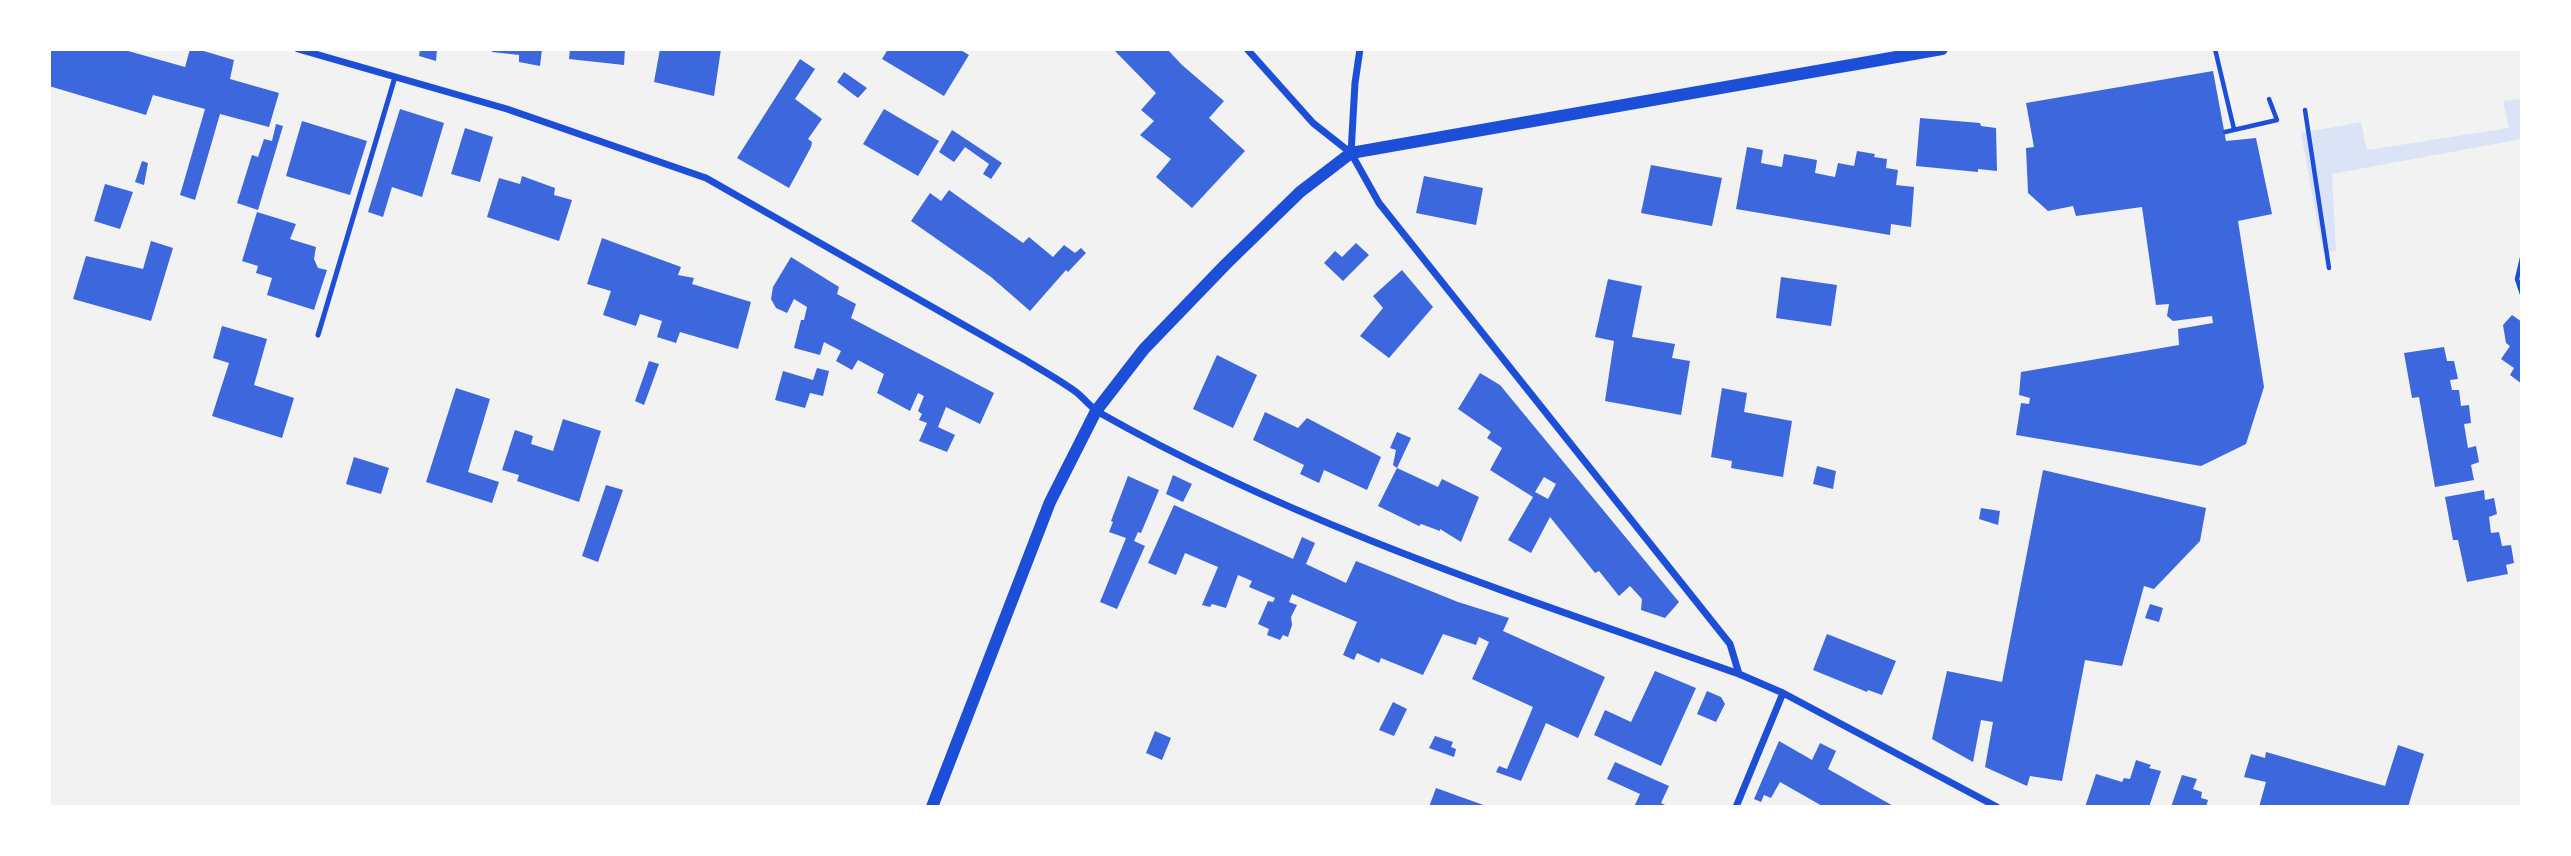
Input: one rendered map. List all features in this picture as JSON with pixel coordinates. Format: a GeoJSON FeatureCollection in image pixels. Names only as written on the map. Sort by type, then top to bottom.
{"type":"FeatureCollection","features":[{"type":"Feature","properties":{"kind":"street"},"geometry":{"type":"LineString","coordinates":[[298,49],[507,109],[706,178],[1027,361],[1076,392],[1096,411],[1212,470],[1378,545],[1739,674],[1783,693],[1997,807]]}},
{"type":"Feature","properties":{"kind":"street"},"geometry":{"type":"LineString","coordinates":[[1247,49],[1313,123],[1351,153],[1379,203],[1730,643],[1739,674]]}},
{"type":"Feature","properties":{"kind":"street"},"geometry":{"type":"LineString","coordinates":[[1351,153],[1360,49]]}},
{"type":"Feature","properties":{"kind":"street"},"geometry":{"type":"LineString","coordinates":[[932,807],[1050,502],[1096,411],[1159,332],[1226,264],[1300,192],[1351,153],[1942,49]]}},
{"type":"Feature","properties":{"kind":"street"},"geometry":{"type":"LineString","coordinates":[[1736,807],[1783,693]]}},
{"type":"Feature","properties":{"kind":"lane"},"geometry":{"type":"LineString","coordinates":[[318,335],[395,77]]}},
{"type":"Feature","properties":{"kind":"path"},"geometry":{"type":"LineString","coordinates":[[2216,49],[2234,129]]}},
{"type":"Feature","properties":{"kind":"path"},"geometry":{"type":"LineString","coordinates":[[2225,132],[2277,120],[2269,99]]}},
{"type":"Feature","properties":{"kind":"path"},"geometry":{"type":"LineString","coordinates":[[2305,110],[2329,268]]}},
{"type":"Feature","properties":{"kind":"path"},"geometry":{"type":"LineString","coordinates":[[2522,258],[2517,279],[2522,294]]}},
{"type":"Feature","properties":{"kind":"shaded area"},"geometry":{"type":"Polygon","coordinates":[[[2522,99],[2522,139],[2332,174],[2336,251],[2323,253],[2301,133],[2361,122],[2367,150],[2509,128],[2503,101],[2522,99]]]}},
{"type":"Feature","properties":{"kind":"building"},"geometry":{"type":"Polygon","coordinates":[[[49,49],[121,49],[185,67],[190,49],[197,49],[234,60],[230,79],[279,93],[269,127],[220,114],[195,200],[180,195],[205,109],[153,95],[146,115],[49,86],[49,49]]]}},
{"type":"Feature","properties":{"kind":"building"},"geometry":{"type":"Polygon","coordinates":[[[420,49],[437,49],[436,61],[419,56],[420,49]]]}},
{"type":"Feature","properties":{"kind":"building"},"geometry":{"type":"Polygon","coordinates":[[[492,49],[542,49],[540,66],[519,62],[519,55],[492,52],[492,49]]]}},
{"type":"Feature","properties":{"kind":"building"},"geometry":{"type":"Polygon","coordinates":[[[570,49],[625,49],[624,65],[569,59],[570,49]]]}},
{"type":"Feature","properties":{"kind":"building"},"geometry":{"type":"Polygon","coordinates":[[[660,49],[721,49],[714,96],[654,82],[660,49]]]}},
{"type":"Feature","properties":{"kind":"building"},"geometry":{"type":"Polygon","coordinates":[[[888,49],[959,49],[969,55],[944,96],[882,59],[888,49]]]}},
{"type":"Feature","properties":{"kind":"building"},"geometry":{"type":"Polygon","coordinates":[[[1113,49],[1167,49],[1224,101],[1209,118],[1245,151],[1192,208],[1156,177],[1171,159],[1140,135],[1154,121],[1141,110],[1156,93],[1113,49]]]}},
{"type":"Feature","properties":{"kind":"building"},"geometry":{"type":"Polygon","coordinates":[[[800,59],[815,69],[795,99],[822,119],[808,139],[812,142],[811,147],[789,188],[737,158],[800,59]]]}},
{"type":"Feature","properties":{"kind":"building"},"geometry":{"type":"Polygon","coordinates":[[[2213,71],[2226,141],[2256,138],[2272,214],[2238,221],[2264,387],[2246,444],[2201,466],[2016,435],[2021,403],[2029,404],[2030,398],[2019,395],[2021,372],[2179,345],[2178,329],[2213,323],[2212,316],[2173,321],[2167,316],[2169,304],[2156,305],[2142,207],[2076,216],[2073,206],[2048,211],[2028,193],[2026,148],[2034,147],[2026,103],[2213,71]]]}},
{"type":"Feature","properties":{"kind":"building"},"geometry":{"type":"Polygon","coordinates":[[[844,72],[867,88],[858,98],[837,82],[844,72]]]}},
{"type":"Feature","properties":{"kind":"building"},"geometry":{"type":"Polygon","coordinates":[[[400,109],[444,123],[422,197],[392,187],[383,217],[368,212],[400,109]]]}},
{"type":"Feature","properties":{"kind":"building"},"geometry":{"type":"Polygon","coordinates":[[[884,109],[939,141],[918,176],[863,144],[884,109]]]}},
{"type":"Feature","properties":{"kind":"building"},"geometry":{"type":"Polygon","coordinates":[[[1920,118],[1980,123],[1981,126],[1996,128],[1997,171],[1978,169],[1978,172],[1916,166],[1920,118]]]}},
{"type":"Feature","properties":{"kind":"building"},"geometry":{"type":"Polygon","coordinates":[[[302,121],[367,141],[350,195],[286,176],[302,121]]]}},
{"type":"Feature","properties":{"kind":"building"},"geometry":{"type":"Polygon","coordinates":[[[276,124],[283,126],[258,210],[237,203],[252,155],[258,157],[264,139],[272,141],[276,124]]]}},
{"type":"Feature","properties":{"kind":"building"},"geometry":{"type":"Polygon","coordinates":[[[465,128],[493,137],[480,182],[451,174],[465,128]]]}},
{"type":"Feature","properties":{"kind":"building"},"geometry":{"type":"Polygon","coordinates":[[[952,130],[1002,163],[991,179],[983,174],[989,164],[965,147],[954,162],[939,152],[952,130]]]}},
{"type":"Feature","properties":{"kind":"building"},"geometry":{"type":"Polygon","coordinates":[[[1747,147],[1763,150],[1761,163],[1782,167],[1784,154],[1817,160],[1815,173],[1835,177],[1838,163],[1854,166],[1857,151],[1887,159],[1886,168],[1898,170],[1896,185],[1914,187],[1911,227],[1891,224],[1890,235],[1736,209],[1747,147]]]}},
{"type":"Feature","properties":{"kind":"building"},"geometry":{"type":"Polygon","coordinates":[[[142,161],[148,163],[144,185],[135,182],[142,161]]]}},
{"type":"Feature","properties":{"kind":"building"},"geometry":{"type":"Polygon","coordinates":[[[1651,165],[1722,178],[1712,226],[1641,213],[1651,165]]]}},
{"type":"Feature","properties":{"kind":"building"},"geometry":{"type":"Polygon","coordinates":[[[522,176],[555,188],[554,195],[572,200],[559,241],[487,217],[499,178],[520,184],[522,176]]]}},
{"type":"Feature","properties":{"kind":"building"},"geometry":{"type":"Polygon","coordinates":[[[1424,176],[1483,188],[1476,225],[1416,213],[1424,176]]]}},
{"type":"Feature","properties":{"kind":"building"},"geometry":{"type":"Polygon","coordinates":[[[105,184],[133,192],[120,229],[94,221],[105,184]]]}},
{"type":"Feature","properties":{"kind":"building"},"geometry":{"type":"Polygon","coordinates":[[[949,190],[1023,243],[1029,237],[1053,257],[1064,245],[1075,253],[1081,248],[1086,253],[1068,272],[1066,270],[1030,311],[991,277],[911,221],[930,193],[941,201],[949,190]]]}},
{"type":"Feature","properties":{"kind":"building"},"geometry":{"type":"Polygon","coordinates":[[[257,212],[296,224],[290,239],[316,247],[314,259],[318,268],[327,270],[314,310],[267,295],[272,278],[256,273],[258,266],[242,261],[257,212]]]}},
{"type":"Feature","properties":{"kind":"building"},"geometry":{"type":"Polygon","coordinates":[[[602,238],[681,267],[678,275],[694,278],[692,284],[751,302],[738,349],[680,332],[676,343],[657,337],[662,321],[640,314],[636,326],[603,315],[611,291],[587,284],[602,238]]]}},
{"type":"Feature","properties":{"kind":"building"},"geometry":{"type":"Polygon","coordinates":[[[151,241],[173,248],[151,321],[73,299],[86,256],[143,269],[151,241]]]}},
{"type":"Feature","properties":{"kind":"building"},"geometry":{"type":"Polygon","coordinates":[[[1356,243],[1369,255],[1343,281],[1324,263],[1335,251],[1342,257],[1356,243]]]}},
{"type":"Feature","properties":{"kind":"building"},"geometry":{"type":"Polygon","coordinates":[[[791,257],[839,287],[837,294],[856,304],[851,318],[994,393],[980,424],[946,407],[938,427],[955,435],[947,452],[919,441],[927,423],[919,420],[922,414],[918,411],[924,396],[918,393],[910,411],[877,393],[884,374],[858,360],[852,370],[836,361],[841,351],[824,342],[820,355],[794,348],[807,307],[794,299],[787,313],[776,308],[771,299],[773,287],[791,257]]]}},
{"type":"Feature","properties":{"kind":"building"},"geometry":{"type":"Polygon","coordinates":[[[1402,270],[1433,307],[1389,358],[1360,336],[1383,308],[1373,296],[1402,270]]]}},
{"type":"Feature","properties":{"kind":"building"},"geometry":{"type":"Polygon","coordinates":[[[1781,277],[1837,285],[1831,326],[1776,318],[1781,277]]]}},
{"type":"Feature","properties":{"kind":"building"},"geometry":{"type":"Polygon","coordinates":[[[1608,279],[1642,286],[1632,337],[1675,344],[1672,358],[1690,361],[1681,415],[1605,401],[1614,341],[1595,337],[1608,279]]]}},
{"type":"Feature","properties":{"kind":"building"},"geometry":{"type":"Polygon","coordinates":[[[2512,315],[2522,322],[2522,384],[2510,375],[2514,368],[2501,359],[2510,346],[2506,343],[2503,325],[2512,315]]]}},
{"type":"Feature","properties":{"kind":"building"},"geometry":{"type":"Polygon","coordinates":[[[222,326],[267,339],[254,385],[294,398],[282,438],[212,416],[229,363],[213,358],[222,326]]]}},
{"type":"Feature","properties":{"kind":"building"},"geometry":{"type":"Polygon","coordinates":[[[2444,347],[2447,361],[2454,361],[2458,379],[2450,380],[2452,390],[2459,390],[2461,406],[2469,405],[2471,423],[2464,424],[2468,448],[2476,446],[2479,462],[2471,465],[2474,480],[2435,487],[2419,397],[2412,398],[2404,353],[2444,347]]]}},
{"type":"Feature","properties":{"kind":"building"},"geometry":{"type":"Polygon","coordinates":[[[1217,355],[1257,375],[1233,428],[1193,409],[1217,355]]]}},
{"type":"Feature","properties":{"kind":"building"},"geometry":{"type":"Polygon","coordinates":[[[649,361],[659,364],[644,405],[635,401],[649,361]]]}},
{"type":"Feature","properties":{"kind":"building"},"geometry":{"type":"Polygon","coordinates":[[[817,368],[829,371],[823,396],[810,393],[805,408],[775,400],[783,371],[813,380],[817,368]]]}},
{"type":"Feature","properties":{"kind":"building"},"geometry":{"type":"Polygon","coordinates":[[[1480,373],[1500,385],[1679,602],[1665,618],[1641,610],[1642,599],[1630,586],[1619,596],[1599,571],[1595,573],[1550,517],[1531,553],[1508,540],[1533,497],[1490,470],[1502,448],[1487,438],[1491,432],[1458,409],[1480,373]],[[1544,477],[1535,492],[1548,499],[1556,484],[1544,477]]]}},
{"type":"Feature","properties":{"kind":"building"},"geometry":{"type":"Polygon","coordinates":[[[456,388],[490,399],[468,472],[499,482],[492,503],[426,482],[456,388]]]}},
{"type":"Feature","properties":{"kind":"building"},"geometry":{"type":"Polygon","coordinates":[[[1722,388],[1747,393],[1744,412],[1792,421],[1783,477],[1731,468],[1732,461],[1711,457],[1722,388]]]}},
{"type":"Feature","properties":{"kind":"building"},"geometry":{"type":"Polygon","coordinates":[[[1265,412],[1298,428],[1307,418],[1381,457],[1367,490],[1324,470],[1319,483],[1300,474],[1304,465],[1253,440],[1265,412]]]}},
{"type":"Feature","properties":{"kind":"building"},"geometry":{"type":"Polygon","coordinates":[[[563,419],[601,431],[579,502],[517,481],[519,475],[502,470],[515,430],[533,436],[531,444],[553,451],[563,419]]]}},
{"type":"Feature","properties":{"kind":"building"},"geometry":{"type":"Polygon","coordinates":[[[1397,432],[1411,438],[1397,468],[1393,465],[1396,450],[1390,448],[1397,432]]]}},
{"type":"Feature","properties":{"kind":"building"},"geometry":{"type":"Polygon","coordinates":[[[354,457],[389,468],[381,494],[346,484],[354,457]]]}},
{"type":"Feature","properties":{"kind":"building"},"geometry":{"type":"Polygon","coordinates":[[[1817,466],[1836,471],[1833,489],[1813,484],[1817,466]]]}},
{"type":"Feature","properties":{"kind":"building"},"geometry":{"type":"Polygon","coordinates":[[[1397,468],[1438,487],[1442,479],[1479,497],[1461,542],[1440,529],[1421,524],[1419,526],[1378,506],[1397,468]]]}},
{"type":"Feature","properties":{"kind":"building"},"geometry":{"type":"Polygon","coordinates":[[[2043,470],[2206,508],[2200,541],[2154,589],[2144,586],[2122,666],[2085,660],[2062,781],[2030,776],[2027,786],[1985,767],[1993,722],[1981,720],[1973,762],[1932,739],[1947,671],[2002,682],[2043,470]]]}},
{"type":"Feature","properties":{"kind":"building"},"geometry":{"type":"Polygon","coordinates":[[[1173,475],[1192,484],[1183,502],[1166,494],[1173,475]]]}},
{"type":"Feature","properties":{"kind":"building"},"geometry":{"type":"Polygon","coordinates":[[[1128,476],[1159,490],[1141,533],[1138,532],[1134,541],[1145,546],[1117,609],[1100,602],[1126,538],[1109,532],[1128,476]]]}},
{"type":"Feature","properties":{"kind":"building"},"geometry":{"type":"Polygon","coordinates":[[[606,485],[623,490],[598,562],[582,556],[606,485]]]}},
{"type":"Feature","properties":{"kind":"building"},"geometry":{"type":"Polygon","coordinates":[[[2484,490],[2485,500],[2494,498],[2497,514],[2489,517],[2491,533],[2499,532],[2502,546],[2511,545],[2514,563],[2506,565],[2508,574],[2467,582],[2458,540],[2453,540],[2445,497],[2484,490]]]}},
{"type":"Feature","properties":{"kind":"building"},"geometry":{"type":"Polygon","coordinates":[[[1174,505],[1293,559],[1302,537],[1315,543],[1306,564],[1346,583],[1356,561],[1458,602],[1509,618],[1503,631],[1605,677],[1578,738],[1546,723],[1521,781],[1496,772],[1499,766],[1507,769],[1533,707],[1472,679],[1489,642],[1479,637],[1476,645],[1443,634],[1423,675],[1381,658],[1379,663],[1357,653],[1354,660],[1343,655],[1357,622],[1292,594],[1289,602],[1297,605],[1291,617],[1292,625],[1288,637],[1283,635],[1280,640],[1267,635],[1269,629],[1258,624],[1268,601],[1273,602],[1275,598],[1249,587],[1252,581],[1238,575],[1226,608],[1212,604],[1210,607],[1202,605],[1218,567],[1185,553],[1176,575],[1148,563],[1174,505]]]}},
{"type":"Feature","properties":{"kind":"building"},"geometry":{"type":"Polygon","coordinates":[[[1981,508],[2000,511],[1998,525],[1979,519],[1981,508]]]}},
{"type":"Feature","properties":{"kind":"building"},"geometry":{"type":"Polygon","coordinates":[[[2150,604],[2163,608],[2159,622],[2145,618],[2150,604]]]}},
{"type":"Feature","properties":{"kind":"building"},"geometry":{"type":"Polygon","coordinates":[[[1827,634],[1896,661],[1882,695],[1868,690],[1867,692],[1813,670],[1827,634]]]}},
{"type":"Feature","properties":{"kind":"building"},"geometry":{"type":"Polygon","coordinates":[[[1655,671],[1696,688],[1661,766],[1594,735],[1605,710],[1631,722],[1655,671]]]}},
{"type":"Feature","properties":{"kind":"building"},"geometry":{"type":"Polygon","coordinates":[[[1707,691],[1721,697],[1725,704],[1716,722],[1697,714],[1707,691]]]}},
{"type":"Feature","properties":{"kind":"building"},"geometry":{"type":"Polygon","coordinates":[[[1393,702],[1407,709],[1394,736],[1379,730],[1393,702]]]}},
{"type":"Feature","properties":{"kind":"building"},"geometry":{"type":"Polygon","coordinates":[[[1155,731],[1171,738],[1162,760],[1146,753],[1155,731]]]}},
{"type":"Feature","properties":{"kind":"building"},"geometry":{"type":"Polygon","coordinates":[[[1435,736],[1453,742],[1451,747],[1456,749],[1454,757],[1429,748],[1435,736]]]}},
{"type":"Feature","properties":{"kind":"building"},"geometry":{"type":"Polygon","coordinates":[[[1779,741],[1812,760],[1820,743],[1836,751],[1828,769],[1895,807],[1824,807],[1780,782],[1771,798],[1764,795],[1761,802],[1754,799],[1779,741]]]}},
{"type":"Feature","properties":{"kind":"building"},"geometry":{"type":"Polygon","coordinates":[[[2398,745],[2424,754],[2408,807],[2259,807],[2266,782],[2244,777],[2251,754],[2265,758],[2266,752],[2385,786],[2398,745]]]}},
{"type":"Feature","properties":{"kind":"building"},"geometry":{"type":"Polygon","coordinates":[[[2136,760],[2161,771],[2149,807],[2085,807],[2096,774],[2122,782],[2124,778],[2130,779],[2136,760]]]}},
{"type":"Feature","properties":{"kind":"building"},"geometry":{"type":"Polygon","coordinates":[[[1615,762],[1669,786],[1661,803],[1669,807],[1634,807],[1640,794],[1607,779],[1615,762]]]}},
{"type":"Feature","properties":{"kind":"building"},"geometry":{"type":"Polygon","coordinates":[[[2182,775],[2197,779],[2193,789],[2202,792],[2201,798],[2208,800],[2206,807],[2171,807],[2182,775]]]}},
{"type":"Feature","properties":{"kind":"building"},"geometry":{"type":"Polygon","coordinates":[[[1436,788],[1489,807],[1429,807],[1436,788]]]}}]}
